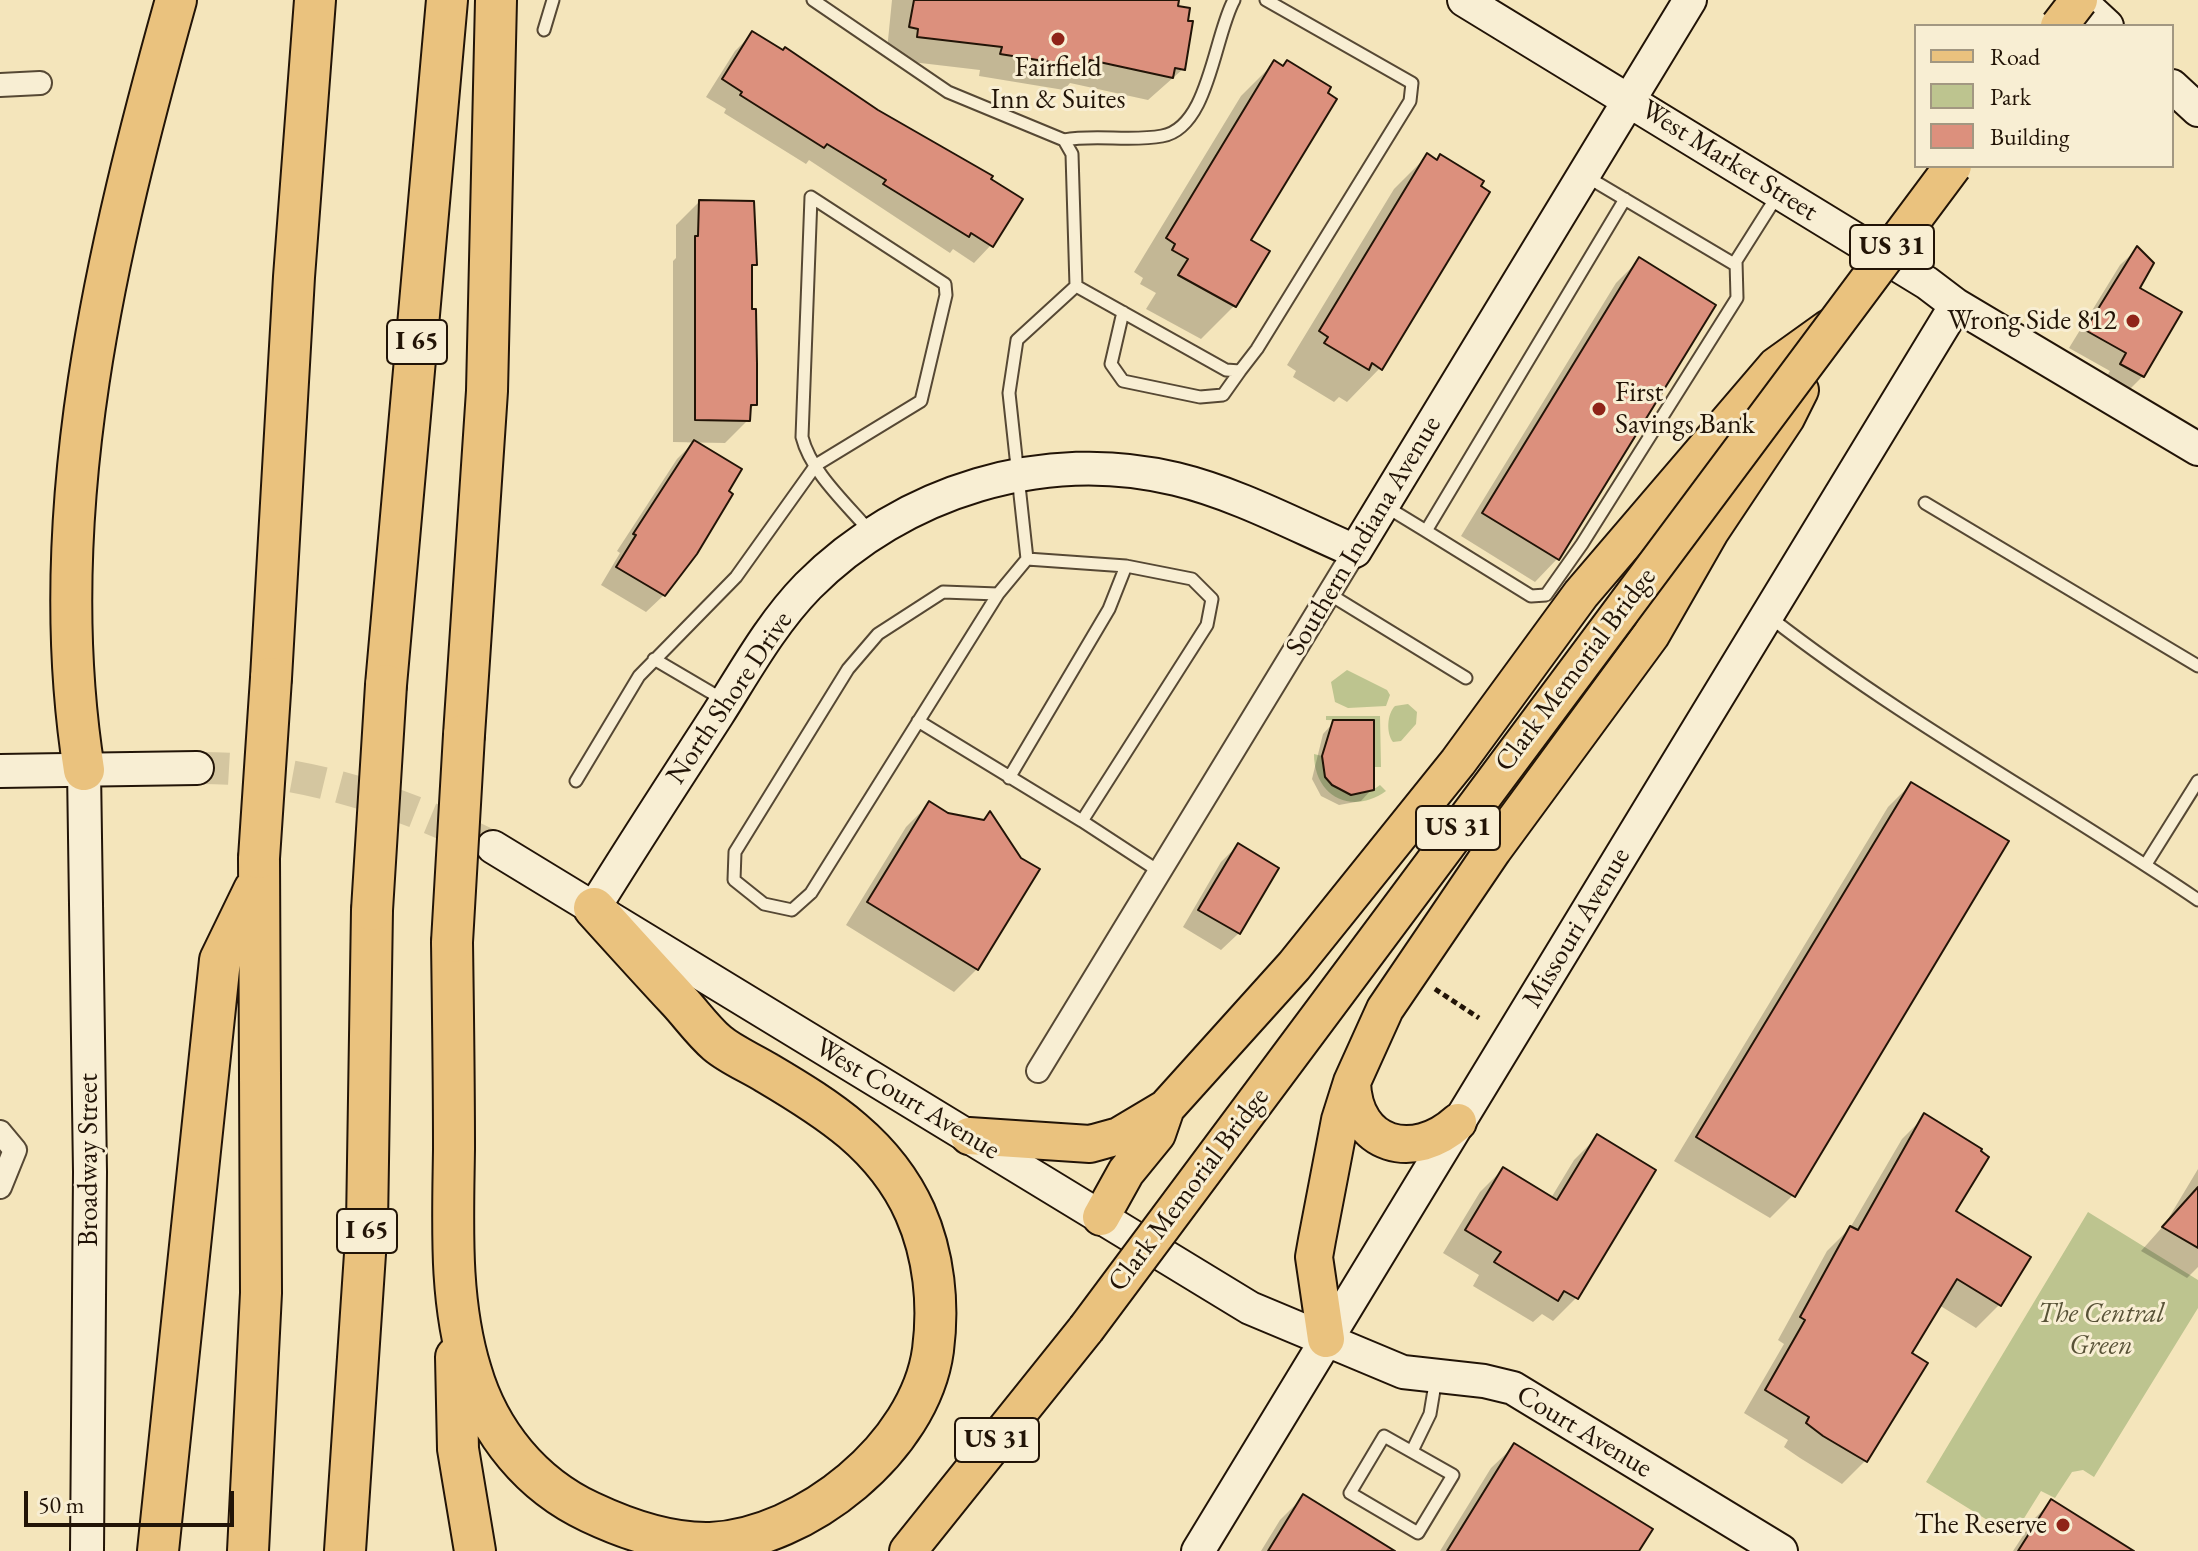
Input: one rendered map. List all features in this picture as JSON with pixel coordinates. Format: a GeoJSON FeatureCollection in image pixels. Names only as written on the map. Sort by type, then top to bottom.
{"type":"FeatureCollection","features":[{"type":"Feature","properties":{"kind":"highway"},"geometry":{"type":"LineString","coordinates":[[84,770],[73,700],[74,510],[79,444],[111,253],[176,0]]}},
{"type":"Feature","properties":{"kind":"highway"},"geometry":{"type":"LineString","coordinates":[[248,1551],[261,1293],[260,869],[294,277],[315,0]]}},
{"type":"Feature","properties":{"kind":"highway","name":"I 65"},"geometry":{"type":"LineString","coordinates":[[345,1551],[367,1224],[372,910],[386,685],[447,0]]}},
{"type":"Feature","properties":{"kind":"highway"},"geometry":{"type":"LineString","coordinates":[[475,1551],[458,1449],[453,1232],[452,942],[487,391],[496,0]]}},
{"type":"Feature","properties":{"kind":"highway"},"geometry":{"type":"LineString","coordinates":[[158,1551],[220,960],[260,869]]}},
{"type":"Feature","properties":{"kind":"highway"},"geometry":{"type":"LineString","coordinates":[[453,1232],[457,1316],[471,1375],[493,1424],[531,1473],[570,1503],[613,1523],[668,1539],[711,1543],[775,1528],[811,1513],[851,1484],[890,1444],[915,1401],[933,1354],[935,1297],[926,1243],[899,1182],[873,1149],[844,1122],[717,1044],[594,908]]}},
{"type":"Feature","properties":{"kind":"main road"},"geometry":{"type":"LineString","coordinates":[[2061,24],[2079,0]]}},
{"type":"Feature","properties":{"kind":"main road","name":"Clark Memorial Bridge"},"geometry":{"type":"LineString","coordinates":[[1086,1329],[1951,168]]}},
{"type":"Feature","properties":{"kind":"main road"},"geometry":{"type":"LineString","coordinates":[[969,1136],[1090,1144],[1119,1136],[1166,1108],[1294,966],[1458,762],[1581,594],[1776,366],[1830,327]]}},
{"type":"Feature","properties":{"kind":"main road"},"geometry":{"type":"LineString","coordinates":[[1326,1339],[1314,1257],[1340,1120],[1352,1082],[1385,1009],[1413,965],[1651,635],[1710,532],[1786,418],[1830,327]]}},
{"type":"Feature","properties":{"kind":"main road"},"geometry":{"type":"LineString","coordinates":[[1352,1082],[1356,1111],[1374,1133],[1386,1141],[1403,1145],[1425,1144],[1458,1122]]}},
{"type":"Feature","properties":{"kind":"main road"},"geometry":{"type":"LineString","coordinates":[[1101,1217],[1126,1172],[1157,1134],[1166,1108]]}},
{"type":"Feature","properties":{"kind":"main road","name":"US 31"},"geometry":{"type":"LineString","coordinates":[[908,1551],[1086,1329]]}},
{"type":"Feature","properties":{"kind":"main road","name":"US 31"},"geometry":{"type":"LineString","coordinates":[[931,1551],[1086,1329]]}},
{"type":"Feature","properties":{"kind":"street","name":"West Market Street"},"geometry":{"type":"LineString","coordinates":[[1464,0],[1779,192],[1956,305],[2198,449]]}},
{"type":"Feature","properties":{"kind":"street","name":"Southern Indiana Avenue"},"geometry":{"type":"LineString","coordinates":[[1038,1071],[1690,0]]}},
{"type":"Feature","properties":{"kind":"street"},"geometry":{"type":"LineString","coordinates":[[2079,0],[2105,24]]}},
{"type":"Feature","properties":{"kind":"street"},"geometry":{"type":"LineString","coordinates":[[0,85],[40,83]]}},
{"type":"Feature","properties":{"kind":"street"},"geometry":{"type":"LineString","coordinates":[[2174,88],[2198,110]]}},
{"type":"Feature","properties":{"kind":"street","name":"Missouri Avenue"},"geometry":{"type":"LineString","coordinates":[[1198,1551],[1956,305]]}},
{"type":"Feature","properties":{"kind":"street","name":"North Shore Drive"},"geometry":{"type":"LineString","coordinates":[[594,908],[784,613],[834,562],[872,534],[961,490],[1018,476],[1102,469],[1173,478],[1208,487],[1355,551]]}},
{"type":"Feature","properties":{"kind":"street"},"geometry":{"type":"LineString","coordinates":[[0,771],[197,768]]}},
{"type":"Feature","properties":{"kind":"street","name":"Broadway Street"},"geometry":{"type":"LineString","coordinates":[[84,770],[90,1172],[87,1551]]}},
{"type":"Feature","properties":{"kind":"street","name":"West Court Avenue"},"geometry":{"type":"LineString","coordinates":[[493,847],[1250,1308],[1326,1339]]}},
{"type":"Feature","properties":{"kind":"street"},"geometry":{"type":"LineString","coordinates":[[0,1132],[15,1150],[3,1183]]}},
{"type":"Feature","properties":{"kind":"street","name":"Court Avenue"},"geometry":{"type":"LineString","coordinates":[[1326,1339],[1403,1372],[1484,1381],[1513,1388],[1781,1551]]}},
{"type":"Feature","properties":{"kind":"lane"},"geometry":{"type":"LineString","coordinates":[[544,30],[553,0]]}},
{"type":"Feature","properties":{"kind":"lane"},"geometry":{"type":"LineString","coordinates":[[813,0],[948,92],[1064,140],[1085,136],[1162,136],[1181,129],[1206,86],[1224,18],[1234,0]]}},
{"type":"Feature","properties":{"kind":"lane"},"geometry":{"type":"LineString","coordinates":[[1123,312],[1111,364],[1123,381],[1200,397],[1223,395],[1410,101],[1412,83],[1266,0]]}},
{"type":"Feature","properties":{"kind":"lane"},"geometry":{"type":"LineString","coordinates":[[998,594],[943,592],[878,634],[848,669],[735,852],[734,880],[764,904],[792,910],[811,893],[998,594],[1027,559],[1009,393],[1017,340],[1049,315],[1076,286],[1072,154],[1064,140]]}},
{"type":"Feature","properties":{"kind":"lane"},"geometry":{"type":"LineString","coordinates":[[1584,175],[1734,264],[1736,261]]}},
{"type":"Feature","properties":{"kind":"lane"},"geometry":{"type":"LineString","coordinates":[[1383,505],[1531,596],[1546,595],[1582,544],[1737,298],[1736,261],[1779,192]]}},
{"type":"Feature","properties":{"kind":"lane"},"geometry":{"type":"LineString","coordinates":[[576,781],[639,676],[736,577],[816,465],[921,401],[946,295],[945,284],[811,197],[802,437],[806,453],[816,465],[872,534]]}},
{"type":"Feature","properties":{"kind":"lane"},"geometry":{"type":"LineString","coordinates":[[1426,531],[1625,199]]}},
{"type":"Feature","properties":{"kind":"lane"},"geometry":{"type":"LineString","coordinates":[[1076,286],[1226,370],[1240,371]]}},
{"type":"Feature","properties":{"kind":"lane"},"geometry":{"type":"LineString","coordinates":[[1925,503],[2198,666]]}},
{"type":"Feature","properties":{"kind":"lane"},"geometry":{"type":"LineString","coordinates":[[1027,559],[1126,566],[1192,579],[1212,599],[1207,625],[1082,821]]}},
{"type":"Feature","properties":{"kind":"lane"},"geometry":{"type":"LineString","coordinates":[[1009,778],[1109,609],[1126,566]]}},
{"type":"Feature","properties":{"kind":"lane"},"geometry":{"type":"LineString","coordinates":[[1329,594],[1466,678]]}},
{"type":"Feature","properties":{"kind":"lane"},"geometry":{"type":"LineString","coordinates":[[1767,615],[1846,675],[2198,900]]}},
{"type":"Feature","properties":{"kind":"lane"},"geometry":{"type":"LineString","coordinates":[[654,659],[726,701]]}},
{"type":"Feature","properties":{"kind":"lane"},"geometry":{"type":"LineString","coordinates":[[918,721],[1160,872]]}},
{"type":"Feature","properties":{"kind":"lane"},"geometry":{"type":"LineString","coordinates":[[2146,864],[2198,781]]}},
{"type":"Feature","properties":{"kind":"lane"},"geometry":{"type":"LineString","coordinates":[[1412,1451],[1430,1414],[1436,1378]]}},
{"type":"Feature","properties":{"kind":"lane"},"geometry":{"type":"LineString","coordinates":[[1384,1436],[1412,1451],[1453,1475],[1418,1533],[1350,1493],[1384,1436]]}},
{"type":"Feature","properties":{"kind":"path"},"geometry":{"type":"LineString","coordinates":[[1441,993],[1479,1018]]}},
{"type":"Feature","properties":{"kind":"green space"},"geometry":{"type":"Polygon","coordinates":[[[1347,670],[1387,690],[1390,695],[1386,706],[1348,708],[1335,702],[1331,682],[1347,670]]]}},
{"type":"Feature","properties":{"kind":"green space"},"geometry":{"type":"Polygon","coordinates":[[[1408,704],[1417,712],[1416,724],[1401,741],[1393,742],[1388,729],[1390,714],[1395,706],[1408,704]]]}},
{"type":"Feature","properties":{"kind":"green space"},"geometry":{"type":"Polygon","coordinates":[[[1326,716],[1380,716],[1381,767],[1374,767],[1374,721],[1326,720],[1326,716]]]}},
{"type":"Feature","properties":{"kind":"green space"},"geometry":{"type":"Polygon","coordinates":[[[1314,754],[1322,756],[1327,778],[1341,791],[1360,794],[1380,785],[1386,791],[1360,802],[1337,798],[1320,781],[1314,754]]]}},
{"type":"Feature","properties":{"kind":"green space","name":"The Central Green"},"geometry":{"type":"Polygon","coordinates":[[[2088,1212],[2198,1280],[2198,1308],[2094,1477],[2083,1470],[2072,1472],[2055,1498],[2041,1491],[2013,1536],[1926,1482],[2088,1212]]]}},
{"type":"Feature","properties":{"kind":"building","name":"Fairfield Inn & Suites"},"geometry":{"type":"Polygon","coordinates":[[[914,0],[1179,0],[1178,6],[1190,8],[1188,21],[1193,21],[1185,70],[1175,68],[1173,78],[1090,60],[1088,68],[1000,54],[1002,47],[917,37],[918,29],[909,27],[914,0]]]}},
{"type":"Feature","properties":{"kind":"building"},"geometry":{"type":"Polygon","coordinates":[[[752,31],[783,50],[785,47],[878,110],[993,176],[991,179],[1023,199],[993,247],[971,233],[969,237],[883,184],[886,180],[827,144],[824,148],[740,95],[742,92],[722,79],[752,31]]]}},
{"type":"Feature","properties":{"kind":"building"},"geometry":{"type":"Polygon","coordinates":[[[1274,60],[1283,66],[1287,60],[1331,87],[1328,93],[1337,99],[1251,240],[1270,251],[1236,307],[1178,275],[1188,259],[1172,250],[1175,244],[1166,238],[1274,60]]]}},
{"type":"Feature","properties":{"kind":"building"},"geometry":{"type":"Polygon","coordinates":[[[1427,153],[1437,160],[1440,154],[1484,181],[1481,186],[1490,192],[1382,370],[1372,363],[1369,370],[1324,343],[1328,337],[1319,331],[1427,153]]]}},
{"type":"Feature","properties":{"kind":"building"},"geometry":{"type":"Polygon","coordinates":[[[699,200],[754,201],[757,265],[752,265],[752,309],[756,309],[757,405],[751,405],[750,421],[695,420],[695,236],[698,236],[699,200]]]}},
{"type":"Feature","properties":{"kind":"building","name":"Wrong Side 812"},"geometry":{"type":"Polygon","coordinates":[[[2137,246],[2154,263],[2140,288],[2182,312],[2144,377],[2120,364],[2126,353],[2085,330],[2137,246]]]}},
{"type":"Feature","properties":{"kind":"building","name":"First Savings Bank"},"geometry":{"type":"Polygon","coordinates":[[[1639,257],[1716,305],[1559,560],[1482,513],[1639,257]]]}},
{"type":"Feature","properties":{"kind":"building"},"geometry":{"type":"Polygon","coordinates":[[[694,440],[742,469],[729,491],[733,494],[697,554],[665,596],[616,567],[636,535],[633,534],[694,440]]]}},
{"type":"Feature","properties":{"kind":"building"},"geometry":{"type":"Polygon","coordinates":[[[1333,720],[1374,720],[1374,790],[1351,795],[1332,785],[1325,777],[1322,756],[1333,720]]]}},
{"type":"Feature","properties":{"kind":"building"},"geometry":{"type":"Polygon","coordinates":[[[1911,782],[2009,841],[1795,1197],[1696,1137],[1911,782]]]}},
{"type":"Feature","properties":{"kind":"building"},"geometry":{"type":"Polygon","coordinates":[[[929,801],[948,813],[984,820],[990,811],[1021,858],[1040,869],[978,970],[867,902],[929,801]]]}},
{"type":"Feature","properties":{"kind":"building"},"geometry":{"type":"Polygon","coordinates":[[[1238,843],[1279,868],[1240,934],[1198,910],[1238,843]]]}},
{"type":"Feature","properties":{"kind":"building"},"geometry":{"type":"Polygon","coordinates":[[[1924,1113],[1982,1149],[1989,1157],[1956,1211],[2031,1257],[2001,1306],[1957,1279],[1912,1353],[1928,1363],[1867,1462],[1823,1436],[1806,1423],[1809,1417],[1765,1390],[1805,1320],[1800,1317],[1850,1226],[1858,1230],[1924,1113]]]}},
{"type":"Feature","properties":{"kind":"building"},"geometry":{"type":"Polygon","coordinates":[[[1597,1134],[1656,1170],[1578,1299],[1564,1291],[1558,1301],[1494,1262],[1501,1252],[1465,1230],[1503,1167],[1557,1200],[1597,1134]]]}},
{"type":"Feature","properties":{"kind":"building"},"geometry":{"type":"Polygon","coordinates":[[[2198,1187],[2198,1248],[2162,1227],[2198,1187]]]}},
{"type":"Feature","properties":{"kind":"building"},"geometry":{"type":"Polygon","coordinates":[[[1514,1443],[1653,1529],[1639,1551],[1447,1551],[1514,1443]]]}},
{"type":"Feature","properties":{"kind":"building"},"geometry":{"type":"Polygon","coordinates":[[[1303,1494],[1395,1551],[1268,1551],[1303,1494]]]}},
{"type":"Feature","properties":{"kind":"building","name":"The Reserve"},"geometry":{"type":"Polygon","coordinates":[[[2051,1499],[2134,1551],[2018,1551],[2051,1499]]]}},
{"type":"Feature","properties":{"kind":"tunnel"},"geometry":{"type":"LineString","coordinates":[[197,768],[274,773],[350,790],[423,815],[493,847]]}},
{"type":"Feature","properties":{"kind":"place","name":"Fairfield Inn & Suites"},"geometry":{"type":"Point","coordinates":[1058,39]}},
{"type":"Feature","properties":{"kind":"place","name":"Wrong Side 812"},"geometry":{"type":"Point","coordinates":[2133,321]}},
{"type":"Feature","properties":{"kind":"place","name":"First Savings Bank"},"geometry":{"type":"Point","coordinates":[1599,409]}},
{"type":"Feature","properties":{"kind":"place","name":"The Reserve"},"geometry":{"type":"Point","coordinates":[2063,1525]}}]}
